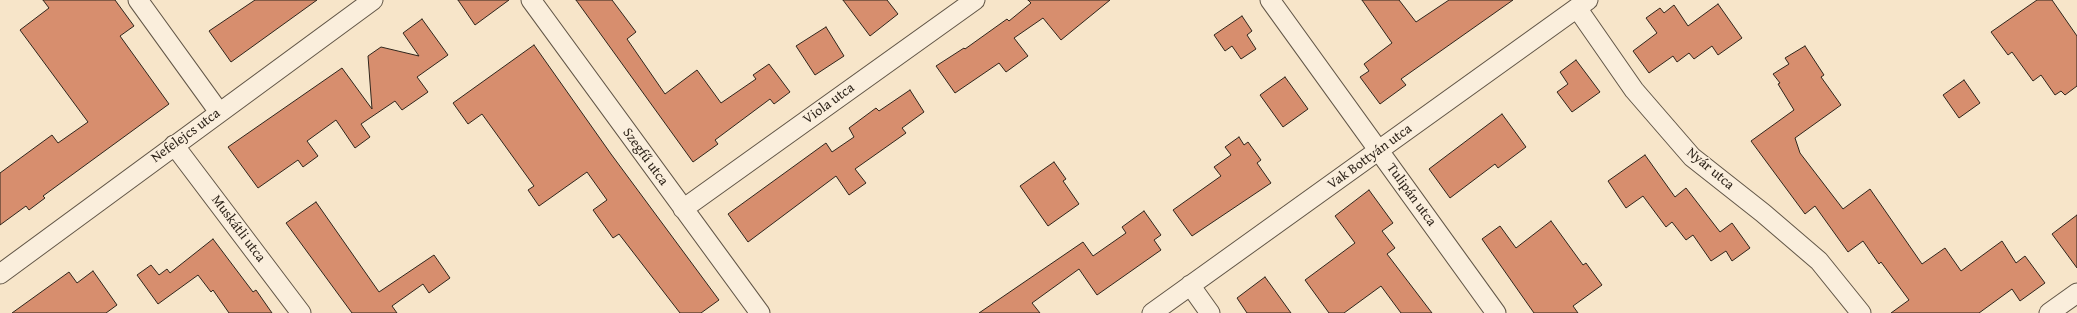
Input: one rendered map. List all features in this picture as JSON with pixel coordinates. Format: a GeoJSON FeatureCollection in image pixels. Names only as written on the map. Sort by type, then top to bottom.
{"type":"FeatureCollection","features":[{"type":"Feature","properties":{"kind":"street"},"geometry":{"type":"LineString","coordinates":[[138,0],[219,112]]}},
{"type":"Feature","properties":{"kind":"street","name":"Nefelejcs utca"},"geometry":{"type":"LineString","coordinates":[[0,274],[373,0]]}},
{"type":"Feature","properties":{"kind":"street","name":"Szegfű utca"},"geometry":{"type":"LineString","coordinates":[[531,0],[760,313]]}},
{"type":"Feature","properties":{"kind":"street","name":"Viola utca"},"geometry":{"type":"LineString","coordinates":[[683,209],[975,0]]}},
{"type":"Feature","properties":{"kind":"street","name":"Tulipán utca"},"geometry":{"type":"LineString","coordinates":[[1270,0],[1496,313]]}},
{"type":"Feature","properties":{"kind":"street","name":"Vak Bottyán utca"},"geometry":{"type":"LineString","coordinates":[[1152,313],[1380,151],[1582,4]]}},
{"type":"Feature","properties":{"kind":"street","name":"Nyár utca"},"geometry":{"type":"LineString","coordinates":[[1582,4],[1634,90],[1692,157],[1763,213],[1819,261],[1861,313]]}},
{"type":"Feature","properties":{"kind":"street","name":"Muskátli utca"},"geometry":{"type":"LineString","coordinates":[[174,145],[301,313]]}},
{"type":"Feature","properties":{"kind":"street"},"geometry":{"type":"LineString","coordinates":[[1190,285],[1210,313]]}},
{"type":"Feature","properties":{"kind":"street"},"geometry":{"type":"LineString","coordinates":[[2049,313],[2077,293]]}},
{"type":"Feature","properties":{"kind":"building"},"geometry":{"type":"Polygon","coordinates":[[[43,0],[115,0],[134,26],[120,36],[169,104],[43,196],[45,198],[29,210],[26,206],[0,225],[0,173],[52,135],[58,143],[88,122],[20,30],[49,8],[43,0]]]}},
{"type":"Feature","properties":{"kind":"building"},"geometry":{"type":"Polygon","coordinates":[[[255,0],[317,0],[231,62],[209,31],[255,0]]]}},
{"type":"Feature","properties":{"kind":"building"},"geometry":{"type":"Polygon","coordinates":[[[458,0],[509,0],[475,25],[458,0]]]}},
{"type":"Feature","properties":{"kind":"building"},"geometry":{"type":"Polygon","coordinates":[[[576,0],[612,0],[636,32],[627,39],[665,94],[697,70],[721,103],[756,79],[753,75],[769,64],[790,92],[774,104],[770,99],[715,140],[718,144],[693,162],[576,0]]]}},
{"type":"Feature","properties":{"kind":"building"},"geometry":{"type":"Polygon","coordinates":[[[843,0],[887,0],[898,14],[870,36],[843,0]]]}},
{"type":"Feature","properties":{"kind":"building"},"geometry":{"type":"Polygon","coordinates":[[[1028,0],[1110,0],[1061,40],[1043,18],[1014,38],[1028,56],[1006,72],[999,63],[955,93],[936,66],[964,48],[965,49],[1007,19],[1009,21],[1031,3],[1028,0]]]}},
{"type":"Feature","properties":{"kind":"building"},"geometry":{"type":"Polygon","coordinates":[[[1362,0],[1399,0],[1416,22],[1449,0],[1513,0],[1401,79],[1406,85],[1380,104],[1360,77],[1369,71],[1364,64],[1392,43],[1362,0]]]}},
{"type":"Feature","properties":{"kind":"building"},"geometry":{"type":"Polygon","coordinates":[[[2037,0],[2052,0],[2077,36],[2077,86],[2065,95],[2061,91],[2055,95],[2041,75],[2033,81],[2012,52],[2008,55],[1991,32],[2037,0]]]}},
{"type":"Feature","properties":{"kind":"building"},"geometry":{"type":"Polygon","coordinates":[[[1718,4],[1742,38],[1718,55],[1712,46],[1694,59],[1689,53],[1677,62],[1673,56],[1649,73],[1633,51],[1657,33],[1646,18],[1660,8],[1664,13],[1674,5],[1688,26],[1718,4]]]}},
{"type":"Feature","properties":{"kind":"building"},"geometry":{"type":"Polygon","coordinates":[[[1242,16],[1252,31],[1247,35],[1256,49],[1241,59],[1232,46],[1225,51],[1214,35],[1242,16]]]}},
{"type":"Feature","properties":{"kind":"building"},"geometry":{"type":"Polygon","coordinates":[[[422,19],[448,55],[417,77],[428,92],[402,110],[395,101],[361,124],[370,137],[355,148],[336,120],[307,141],[318,156],[303,167],[298,160],[258,188],[228,147],[342,68],[372,109],[368,56],[381,47],[419,56],[403,33],[422,19]]]}},
{"type":"Feature","properties":{"kind":"building"},"geometry":{"type":"Polygon","coordinates":[[[826,27],[844,56],[815,75],[796,46],[826,27]]]}},
{"type":"Feature","properties":{"kind":"building"},"geometry":{"type":"Polygon","coordinates":[[[534,45],[611,154],[719,300],[701,313],[680,313],[619,234],[613,238],[593,210],[607,200],[587,172],[539,206],[528,190],[534,186],[482,114],[468,124],[453,103],[534,45]]]}},
{"type":"Feature","properties":{"kind":"building"},"geometry":{"type":"Polygon","coordinates":[[[1805,46],[1824,75],[1821,77],[1841,105],[1795,138],[1800,153],[1843,209],[1870,189],[1922,264],[1945,248],[1961,271],[2002,241],[2016,263],[2025,256],[2045,283],[2020,301],[2012,289],[1979,313],[1891,313],[1909,300],[1881,262],[1879,264],[1863,241],[1848,252],[1815,206],[1805,214],[1751,141],[1794,110],[1778,84],[1780,83],[1773,74],[1789,64],[1785,58],[1805,46]]]}},
{"type":"Feature","properties":{"kind":"building"},"geometry":{"type":"Polygon","coordinates":[[[1576,60],[1600,92],[1572,112],[1557,92],[1568,84],[1560,72],[1576,60]]]}},
{"type":"Feature","properties":{"kind":"building"},"geometry":{"type":"Polygon","coordinates":[[[1285,77],[1308,109],[1283,127],[1260,95],[1285,77]]]}},
{"type":"Feature","properties":{"kind":"building"},"geometry":{"type":"Polygon","coordinates":[[[1964,80],[1980,103],[1959,118],[1943,95],[1964,80]]]}},
{"type":"Feature","properties":{"kind":"building"},"geometry":{"type":"Polygon","coordinates":[[[910,90],[924,112],[902,128],[906,133],[855,169],[866,183],[849,195],[836,176],[748,242],[728,214],[826,143],[832,152],[854,137],[849,128],[876,108],[879,111],[910,90]]]}},
{"type":"Feature","properties":{"kind":"building"},"geometry":{"type":"Polygon","coordinates":[[[1502,114],[1526,147],[1498,168],[1495,164],[1450,198],[1429,169],[1502,114]]]}},
{"type":"Feature","properties":{"kind":"building"},"geometry":{"type":"Polygon","coordinates":[[[1239,137],[1244,145],[1248,142],[1261,160],[1257,163],[1271,183],[1192,236],[1173,210],[1221,176],[1214,167],[1231,155],[1225,147],[1239,137]]]}},
{"type":"Feature","properties":{"kind":"building"},"geometry":{"type":"Polygon","coordinates":[[[1645,155],[1675,197],[1686,188],[1720,232],[1732,223],[1750,248],[1732,261],[1726,251],[1711,261],[1693,235],[1686,240],[1672,222],[1666,227],[1643,196],[1626,208],[1608,181],[1645,155]]]}},
{"type":"Feature","properties":{"kind":"building"},"geometry":{"type":"Polygon","coordinates":[[[1054,162],[1066,179],[1063,181],[1079,204],[1048,226],[1020,186],[1054,162]]]}},
{"type":"Feature","properties":{"kind":"building"},"geometry":{"type":"Polygon","coordinates":[[[1369,190],[1393,223],[1382,231],[1395,248],[1387,254],[1432,313],[1401,313],[1381,286],[1344,313],[1329,313],[1305,280],[1355,243],[1335,216],[1369,190]]]}},
{"type":"Feature","properties":{"kind":"building"},"geometry":{"type":"Polygon","coordinates":[[[316,202],[379,292],[434,255],[450,278],[429,293],[423,284],[392,306],[397,313],[352,313],[286,223],[316,202]]]}},
{"type":"Feature","properties":{"kind":"building"},"geometry":{"type":"Polygon","coordinates":[[[1144,211],[1161,235],[1154,240],[1161,250],[1097,295],[1079,269],[1032,303],[1040,313],[979,313],[1083,242],[1093,256],[1126,233],[1122,227],[1144,211]]]}},
{"type":"Feature","properties":{"kind":"building"},"geometry":{"type":"Polygon","coordinates":[[[2077,215],[2077,268],[2052,234],[2077,215]]]}},
{"type":"Feature","properties":{"kind":"building"},"geometry":{"type":"Polygon","coordinates":[[[1551,221],[1583,265],[1586,263],[1602,285],[1573,306],[1578,313],[1534,313],[1482,239],[1500,226],[1516,248],[1551,221]]]}},
{"type":"Feature","properties":{"kind":"building"},"geometry":{"type":"Polygon","coordinates":[[[213,239],[253,292],[256,290],[272,313],[229,313],[213,290],[211,292],[198,275],[158,304],[137,275],[151,265],[159,275],[167,269],[170,273],[213,239]]]}},
{"type":"Feature","properties":{"kind":"building"},"geometry":{"type":"Polygon","coordinates":[[[93,271],[117,305],[106,313],[12,313],[69,272],[77,283],[93,271]]]}},
{"type":"Feature","properties":{"kind":"building"},"geometry":{"type":"Polygon","coordinates":[[[1265,277],[1291,313],[1247,313],[1237,298],[1265,277]]]}}]}
